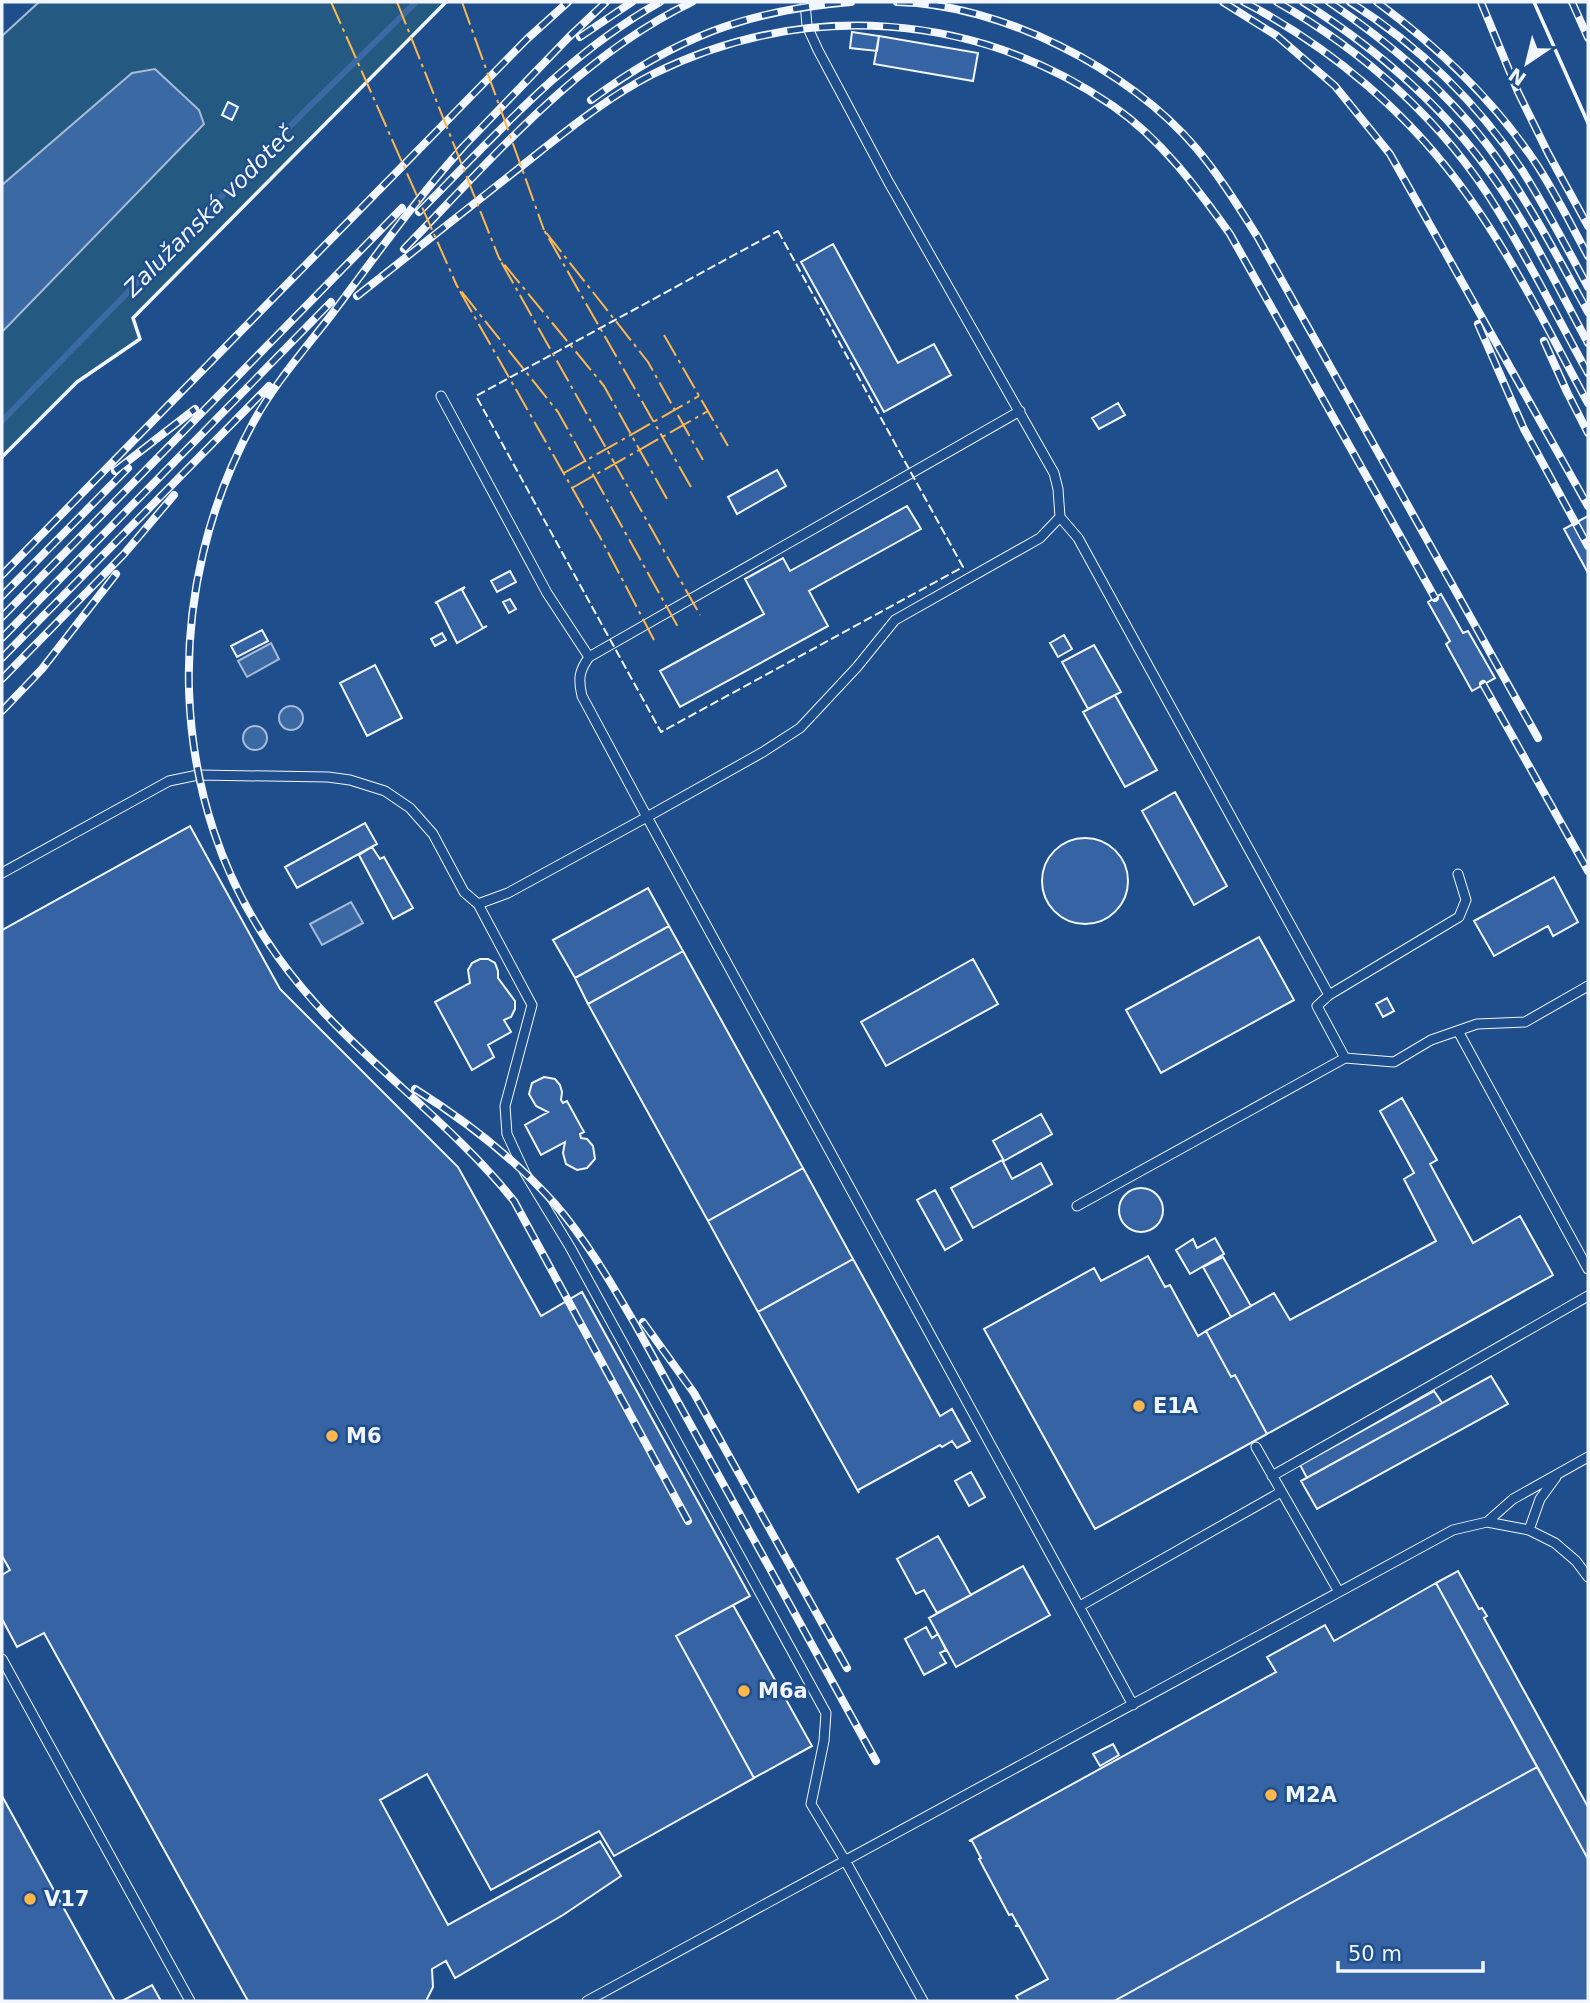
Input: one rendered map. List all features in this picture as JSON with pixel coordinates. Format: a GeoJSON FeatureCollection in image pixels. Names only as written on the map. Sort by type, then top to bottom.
{"type":"FeatureCollection","features":[{"type":"Feature","properties":{"kind":"lane"},"geometry":{"type":"LineString","coordinates":[[806,2],[807,26],[818,50],[888,181],[1054,473],[1060,517],[1078,538],[1329,995]]}},
{"type":"Feature","properties":{"kind":"lane"},"geometry":{"type":"LineString","coordinates":[[441,396],[547,593],[589,657]]}},
{"type":"Feature","properties":{"kind":"lane"},"geometry":{"type":"LineString","coordinates":[[1020,411],[589,657],[578,679],[582,696],[647,817],[1133,1705]]}},
{"type":"Feature","properties":{"kind":"lane"},"geometry":{"type":"LineString","coordinates":[[478,904],[508,893],[764,752],[800,728],[857,667],[895,620],[1040,538],[1060,517]]}},
{"type":"Feature","properties":{"kind":"lane"},"geometry":{"type":"LineString","coordinates":[[2,873],[169,780],[198,775],[328,777],[350,780],[386,791],[410,808],[432,834],[464,892],[478,904],[532,1005],[505,1105],[507,1134],[525,1173],[570,1247],[826,1713],[824,1741],[811,1804],[923,2001]]}},
{"type":"Feature","properties":{"kind":"lane"},"geometry":{"type":"LineString","coordinates":[[1345,1058],[1317,1006],[1329,995],[1459,917],[1466,900],[1458,874]]}},
{"type":"Feature","properties":{"kind":"lane"},"geometry":{"type":"LineString","coordinates":[[1077,1206],[1345,1058],[1394,1062],[1431,1040],[1477,1024],[1525,1022],[1588,986]]}},
{"type":"Feature","properties":{"kind":"lane"},"geometry":{"type":"LineString","coordinates":[[1458,1031],[1588,1269]]}},
{"type":"Feature","properties":{"kind":"lane"},"geometry":{"type":"LineString","coordinates":[[1272,1476],[1588,1296]]}},
{"type":"Feature","properties":{"kind":"lane"},"geometry":{"type":"LineString","coordinates":[[1256,1447],[1339,1592]]}},
{"type":"Feature","properties":{"kind":"lane"},"geometry":{"type":"LineString","coordinates":[[1487,1522],[1513,1499],[1588,1457]]}},
{"type":"Feature","properties":{"kind":"lane"},"geometry":{"type":"LineString","coordinates":[[1530,1530],[1540,1499],[1557,1475]]}},
{"type":"Feature","properties":{"kind":"lane"},"geometry":{"type":"LineString","coordinates":[[1080,1606],[1281,1492]]}},
{"type":"Feature","properties":{"kind":"lane"},"geometry":{"type":"LineString","coordinates":[[587,2001],[1452,1530],[1487,1522],[1530,1530],[1555,1543],[1576,1561],[1588,1577]]}},
{"type":"Feature","properties":{"kind":"lane"},"geometry":{"type":"LineString","coordinates":[[2,1659],[190,2001]]}},
{"type":"Feature","properties":{"kind":"shaded area"},"geometry":{"type":"Polygon","coordinates":[[[39,2],[446,2],[133,318],[140,339],[77,382],[2,457],[2,36],[39,2]]]}},
{"type":"Feature","properties":{"kind":"shaded area"},"geometry":{"type":"Polygon","coordinates":[[[155,69],[199,110],[204,124],[2,332],[2,185],[132,73],[155,69]]]}},
{"type":"Feature","properties":{"kind":"shaded area"},"geometry":{"type":"Polygon","coordinates":[[[271,643],[279,659],[247,677],[238,661],[271,643]]]}},
{"type":"Feature","properties":{"kind":"shaded area"},"geometry":{"type":"Polygon","coordinates":[[[291,706],[300,709],[303,718],[300,727],[291,730],[282,727],[279,718],[282,709],[291,706]]]}},
{"type":"Feature","properties":{"kind":"shaded area"},"geometry":{"type":"Polygon","coordinates":[[[255,726],[264,729],[267,738],[264,747],[255,750],[246,747],[243,738],[246,729],[255,726]]]}},
{"type":"Feature","properties":{"kind":"shaded area"},"geometry":{"type":"Polygon","coordinates":[[[351,902],[363,923],[322,945],[310,924],[351,902]]]}},
{"type":"Feature","properties":{"kind":"building"},"geometry":{"type":"Polygon","coordinates":[[[852,32],[879,36],[877,51],[850,48],[852,32]]]}},
{"type":"Feature","properties":{"kind":"building"},"geometry":{"type":"Polygon","coordinates":[[[879,36],[978,53],[973,81],[874,64],[879,36]]]}},
{"type":"Feature","properties":{"kind":"building"},"geometry":{"type":"Polygon","coordinates":[[[228,102],[238,107],[232,120],[222,115],[228,102]]]}},
{"type":"Feature","properties":{"kind":"building"},"geometry":{"type":"Polygon","coordinates":[[[833,244],[898,363],[934,344],[951,375],[884,412],[801,262],[833,244]]]}},
{"type":"Feature","properties":{"kind":"building"},"geometry":{"type":"Polygon","coordinates":[[[1118,403],[1125,415],[1099,429],[1092,418],[1118,403]]]}},
{"type":"Feature","properties":{"kind":"building"},"geometry":{"type":"Polygon","coordinates":[[[777,470],[786,486],[737,514],[728,497],[777,470]]]}},
{"type":"Feature","properties":{"kind":"building"},"geometry":{"type":"Polygon","coordinates":[[[907,506],[921,529],[809,591],[828,626],[680,707],[660,671],[764,614],[745,579],[783,558],[790,571],[907,506]]]}},
{"type":"Feature","properties":{"kind":"building"},"geometry":{"type":"Polygon","coordinates":[[[1588,516],[1588,573],[1564,529],[1588,516]]]}},
{"type":"Feature","properties":{"kind":"building"},"geometry":{"type":"Polygon","coordinates":[[[510,571],[516,582],[497,592],[491,581],[510,571]]]}},
{"type":"Feature","properties":{"kind":"building"},"geometry":{"type":"Polygon","coordinates":[[[465,587],[462,590],[483,628],[487,626],[457,643],[435,603],[465,587]]]}},
{"type":"Feature","properties":{"kind":"building"},"geometry":{"type":"Polygon","coordinates":[[[1441,594],[1463,633],[1468,631],[1495,678],[1472,691],[1446,644],[1450,641],[1428,602],[1441,594]]]}},
{"type":"Feature","properties":{"kind":"building"},"geometry":{"type":"Polygon","coordinates":[[[510,599],[516,609],[509,613],[503,602],[510,599]]]}},
{"type":"Feature","properties":{"kind":"building"},"geometry":{"type":"Polygon","coordinates":[[[262,630],[268,641],[237,657],[231,646],[262,630]]]}},
{"type":"Feature","properties":{"kind":"building"},"geometry":{"type":"Polygon","coordinates":[[[442,633],[446,640],[435,646],[431,639],[442,633]]]}},
{"type":"Feature","properties":{"kind":"building"},"geometry":{"type":"Polygon","coordinates":[[[1064,635],[1072,649],[1058,657],[1050,643],[1064,635]]]}},
{"type":"Feature","properties":{"kind":"building"},"geometry":{"type":"Polygon","coordinates":[[[1094,645],[1121,692],[1088,709],[1062,662],[1094,645]]]}},
{"type":"Feature","properties":{"kind":"building"},"geometry":{"type":"Polygon","coordinates":[[[375,665],[402,718],[367,736],[340,683],[375,665]]]}},
{"type":"Feature","properties":{"kind":"building"},"geometry":{"type":"Polygon","coordinates":[[[1115,695],[1157,770],[1125,787],[1083,712],[1115,695]]]}},
{"type":"Feature","properties":{"kind":"building"},"geometry":{"type":"Polygon","coordinates":[[[1175,792],[1227,886],[1194,905],[1142,811],[1175,792]]]}},
{"type":"Feature","properties":{"kind":"building"},"geometry":{"type":"Polygon","coordinates":[[[365,823],[377,844],[297,888],[285,867],[365,823]]]}},
{"type":"Feature","properties":{"kind":"building","name":"M6"},"geometry":{"type":"Polygon","coordinates":[[[190,826],[280,989],[458,1167],[541,1316],[582,1292],[750,1596],[676,1636],[754,1778],[614,1856],[599,1831],[491,1890],[427,1774],[380,1800],[448,1925],[600,1841],[621,1876],[563,1915],[455,1978],[446,1961],[432,1969],[433,1987],[426,2001],[248,2001],[44,1633],[17,1647],[2,1619],[2,1575],[10,1570],[2,1556],[2,930],[190,826]]]}},
{"type":"Feature","properties":{"kind":"building"},"geometry":{"type":"Polygon","coordinates":[[[1077,838],[1093,838],[1116,850],[1125,864],[1128,881],[1125,898],[1116,912],[1093,924],[1077,924],[1061,917],[1049,905],[1042,889],[1042,873],[1049,857],[1061,845],[1077,838]]]}},
{"type":"Feature","properties":{"kind":"building"},"geometry":{"type":"Polygon","coordinates":[[[372,847],[380,859],[384,857],[413,908],[393,919],[359,855],[372,847]]]}},
{"type":"Feature","properties":{"kind":"building"},"geometry":{"type":"Polygon","coordinates":[[[1554,877],[1578,922],[1553,936],[1548,926],[1494,956],[1474,921],[1554,877]]]}},
{"type":"Feature","properties":{"kind":"building"},"geometry":{"type":"Polygon","coordinates":[[[648,888],[669,926],[575,978],[553,940],[648,888]]]}},
{"type":"Feature","properties":{"kind":"building"},"geometry":{"type":"Polygon","coordinates":[[[669,926],[683,951],[588,1004],[575,978],[669,926]]]}},
{"type":"Feature","properties":{"kind":"building"},"geometry":{"type":"Polygon","coordinates":[[[1259,937],[1294,1000],[1161,1073],[1126,1010],[1259,937]]]}},
{"type":"Feature","properties":{"kind":"building"},"geometry":{"type":"Polygon","coordinates":[[[683,951],[803,1168],[708,1221],[588,1004],[683,951]]]}},
{"type":"Feature","properties":{"kind":"building"},"geometry":{"type":"Polygon","coordinates":[[[480,959],[495,963],[498,978],[515,1001],[515,1009],[511,1017],[504,1020],[511,1032],[488,1045],[494,1057],[472,1070],[435,1002],[470,983],[468,970],[472,963],[480,959]]]}},
{"type":"Feature","properties":{"kind":"building"},"geometry":{"type":"Polygon","coordinates":[[[973,959],[998,1004],[886,1066],[861,1022],[973,959]]]}},
{"type":"Feature","properties":{"kind":"building"},"geometry":{"type":"Polygon","coordinates":[[[1387,998],[1394,1011],[1383,1017],[1376,1004],[1387,998]]]}},
{"type":"Feature","properties":{"kind":"building"},"geometry":{"type":"Polygon","coordinates":[[[544,1077],[555,1079],[560,1085],[561,1100],[563,1103],[567,1101],[584,1132],[580,1134],[581,1138],[587,1139],[593,1146],[595,1159],[587,1168],[577,1170],[566,1164],[563,1153],[565,1142],[541,1155],[525,1125],[548,1112],[536,1106],[529,1094],[532,1083],[544,1077]]]}},
{"type":"Feature","properties":{"kind":"building"},"geometry":{"type":"Polygon","coordinates":[[[1402,1098],[1437,1160],[1430,1164],[1473,1243],[1520,1216],[1553,1275],[1267,1434],[1235,1375],[1231,1377],[1206,1331],[1274,1293],[1290,1320],[1436,1241],[1404,1179],[1414,1173],[1380,1111],[1402,1098]]]}},
{"type":"Feature","properties":{"kind":"building"},"geometry":{"type":"Polygon","coordinates":[[[1041,1114],[1052,1134],[1004,1161],[993,1141],[1041,1114]]]}},
{"type":"Feature","properties":{"kind":"building"},"geometry":{"type":"Polygon","coordinates":[[[1002,1160],[1012,1179],[1041,1163],[1052,1184],[973,1228],[951,1188],[1002,1160]]]}},
{"type":"Feature","properties":{"kind":"building"},"geometry":{"type":"Polygon","coordinates":[[[803,1168],[853,1259],[758,1312],[708,1221],[803,1168]]]}},
{"type":"Feature","properties":{"kind":"building"},"geometry":{"type":"Polygon","coordinates":[[[1141,1188],[1156,1195],[1163,1210],[1156,1225],[1141,1232],[1126,1225],[1119,1210],[1126,1195],[1141,1188]]]}},
{"type":"Feature","properties":{"kind":"building"},"geometry":{"type":"Polygon","coordinates":[[[935,1190],[962,1240],[945,1250],[917,1200],[935,1190]]]}},
{"type":"Feature","properties":{"kind":"building"},"geometry":{"type":"Polygon","coordinates":[[[1215,1238],[1224,1254],[1190,1274],[1176,1250],[1193,1239],[1197,1248],[1215,1238]]]}},
{"type":"Feature","properties":{"kind":"building","name":"E1A"},"geometry":{"type":"Polygon","coordinates":[[[1148,1256],[1165,1287],[1170,1285],[1198,1336],[1206,1331],[1231,1377],[1235,1375],[1267,1434],[1095,1529],[984,1329],[1094,1268],[1101,1281],[1148,1256]]]}},
{"type":"Feature","properties":{"kind":"building"},"geometry":{"type":"Polygon","coordinates":[[[1223,1257],[1251,1306],[1231,1317],[1203,1267],[1223,1257]]]}},
{"type":"Feature","properties":{"kind":"building"},"geometry":{"type":"Polygon","coordinates":[[[853,1259],[940,1416],[952,1409],[970,1441],[957,1448],[952,1441],[942,1447],[940,1445],[858,1490],[859,1493],[758,1312],[853,1259]]]}},
{"type":"Feature","properties":{"kind":"building"},"geometry":{"type":"Polygon","coordinates":[[[1491,1376],[1508,1404],[1317,1509],[1301,1481],[1491,1376]]]}},
{"type":"Feature","properties":{"kind":"building"},"geometry":{"type":"Polygon","coordinates":[[[1434,1391],[1442,1403],[1307,1478],[1300,1465],[1434,1391]]]}},
{"type":"Feature","properties":{"kind":"building"},"geometry":{"type":"Polygon","coordinates":[[[971,1472],[985,1497],[969,1506],[955,1481],[971,1472]]]}},
{"type":"Feature","properties":{"kind":"building"},"geometry":{"type":"Polygon","coordinates":[[[938,1536],[971,1595],[937,1613],[924,1590],[916,1594],[897,1559],[938,1536]]]}},
{"type":"Feature","properties":{"kind":"building"},"geometry":{"type":"Polygon","coordinates":[[[1023,1566],[1050,1615],[956,1667],[929,1618],[1023,1566]]]}},
{"type":"Feature","properties":{"kind":"building"},"geometry":{"type":"Polygon","coordinates":[[[1458,1571],[1479,1609],[1482,1608],[1487,1616],[1484,1618],[1588,1807],[1588,1859],[1436,1583],[1458,1571]]]}},
{"type":"Feature","properties":{"kind":"building","name":"M2A"},"geometry":{"type":"Polygon","coordinates":[[[1436,1583],[1537,1767],[1114,2001],[1019,2001],[1016,1996],[1048,1979],[1019,1926],[1015,1926],[1018,1925],[1012,1914],[1009,1915],[972,1841],[969,1841],[1276,1672],[1267,1657],[1325,1625],[1334,1641],[1436,1583]]]}},
{"type":"Feature","properties":{"kind":"building","name":"M6a"},"geometry":{"type":"Polygon","coordinates":[[[733,1605],[812,1746],[754,1778],[676,1636],[733,1605]]]}},
{"type":"Feature","properties":{"kind":"building"},"geometry":{"type":"Polygon","coordinates":[[[926,1627],[932,1638],[938,1634],[946,1650],[940,1653],[946,1663],[924,1675],[905,1639],[926,1627]]]}},
{"type":"Feature","properties":{"kind":"building"},"geometry":{"type":"Polygon","coordinates":[[[1113,1744],[1119,1755],[1100,1766],[1093,1754],[1113,1744]]]}},
{"type":"Feature","properties":{"kind":"building"},"geometry":{"type":"Polygon","coordinates":[[[1537,1767],[1588,1859],[1588,2001],[1114,2001],[1537,1767]]]}},
{"type":"Feature","properties":{"kind":"building","name":"V17"},"geometry":{"type":"Polygon","coordinates":[[[2,1796],[115,2001],[2,2001],[2,1796]]]}},
{"type":"Feature","properties":{"kind":"building"},"geometry":{"type":"Polygon","coordinates":[[[152,1985],[161,2001],[122,2001],[152,1985]]]}},
{"type":"Feature","properties":{"kind":"waterway","name":"Zalužanská vodoteč"},"geometry":{"type":"LineString","coordinates":[[2,421],[308,108],[416,2]]}},
{"type":"Feature","properties":{"kind":"railway"},"geometry":{"type":"LineString","coordinates":[[2,575],[527,39],[568,2]]}},
{"type":"Feature","properties":{"kind":"railway"},"geometry":{"type":"LineString","coordinates":[[459,151],[606,2]]}},
{"type":"Feature","properties":{"kind":"railway"},"geometry":{"type":"LineString","coordinates":[[580,37],[632,2]]}},
{"type":"Feature","properties":{"kind":"railway"},"geometry":{"type":"LineString","coordinates":[[419,212],[532,98],[593,46],[660,2]]}},
{"type":"Feature","properties":{"kind":"railway"},"geometry":{"type":"LineString","coordinates":[[404,249],[503,146],[573,81],[650,25],[692,2]]}},
{"type":"Feature","properties":{"kind":"railway"},"geometry":{"type":"LineString","coordinates":[[591,100],[652,60],[714,31],[778,12],[851,2]]}},
{"type":"Feature","properties":{"kind":"railway"},"geometry":{"type":"LineString","coordinates":[[897,2],[937,6],[978,15],[1020,28],[1060,46],[1136,92],[1196,148],[1257,236],[1538,738]]}},
{"type":"Feature","properties":{"kind":"railway"},"geometry":{"type":"LineString","coordinates":[[1223,2],[1277,36],[1335,86],[1390,154],[1588,506]]}},
{"type":"Feature","properties":{"kind":"railway"},"geometry":{"type":"LineString","coordinates":[[1244,2],[1277,20],[1338,62],[1395,111],[1421,138],[1485,220],[1588,403]]}},
{"type":"Feature","properties":{"kind":"railway"},"geometry":{"type":"LineString","coordinates":[[1277,2],[1341,43],[1371,67],[1427,118],[1453,147],[1509,229],[1588,373]]}},
{"type":"Feature","properties":{"kind":"railway"},"geometry":{"type":"LineString","coordinates":[[1303,2],[1357,39],[1407,80],[1474,151],[1519,217],[1588,343]]}},
{"type":"Feature","properties":{"kind":"railway"},"geometry":{"type":"LineString","coordinates":[[1329,2],[1413,66],[1451,102],[1485,142],[1527,203],[1588,312]]}},
{"type":"Feature","properties":{"kind":"railway"},"geometry":{"type":"LineString","coordinates":[[1350,2],[1423,56],[1486,122],[1531,184],[1588,287]]}},
{"type":"Feature","properties":{"kind":"railway"},"geometry":{"type":"LineString","coordinates":[[1377,2],[1463,75],[1501,116],[1542,173],[1588,256]]}},
{"type":"Feature","properties":{"kind":"railway"},"geometry":{"type":"LineString","coordinates":[[1481,2],[1518,92],[1588,226]]}},
{"type":"Feature","properties":{"kind":"railway"},"geometry":{"type":"LineString","coordinates":[[1572,2],[1588,38]]}},
{"type":"Feature","properties":{"kind":"railway"},"geometry":{"type":"LineString","coordinates":[[357,296],[602,105],[653,74],[710,50],[769,34],[828,27],[888,27],[946,35],[1004,51],[1060,74],[1113,106],[1147,133],[1191,182],[1230,234],[1435,598]]}},
{"type":"Feature","properties":{"kind":"railway"},"geometry":{"type":"LineString","coordinates":[[464,146],[412,207],[281,380],[254,421],[224,486],[203,553],[191,623],[189,693],[196,763],[214,831],[241,896],[278,957],[304,991],[333,1022],[456,1138],[514,1201],[688,1521]]}},
{"type":"Feature","properties":{"kind":"railway"},"geometry":{"type":"LineString","coordinates":[[2,617],[402,208]]}},
{"type":"Feature","properties":{"kind":"railway"},"geometry":{"type":"LineString","coordinates":[[2,638],[331,302]]}},
{"type":"Feature","properties":{"kind":"railway"},"geometry":{"type":"LineString","coordinates":[[1478,324],[1524,429],[1588,546]]}},
{"type":"Feature","properties":{"kind":"railway"},"geometry":{"type":"LineString","coordinates":[[1544,341],[1588,433]]}},
{"type":"Feature","properties":{"kind":"railway"},"geometry":{"type":"LineString","coordinates":[[2,658],[269,386]]}},
{"type":"Feature","properties":{"kind":"railway"},"geometry":{"type":"LineString","coordinates":[[115,471],[195,409]]}},
{"type":"Feature","properties":{"kind":"railway"},"geometry":{"type":"LineString","coordinates":[[2,596],[128,468]]}},
{"type":"Feature","properties":{"kind":"railway"},"geometry":{"type":"LineString","coordinates":[[2,679],[124,554],[174,495]]}},
{"type":"Feature","properties":{"kind":"railway"},"geometry":{"type":"LineString","coordinates":[[2,711],[42,669],[116,574]]}},
{"type":"Feature","properties":{"kind":"railway"},"geometry":{"type":"LineString","coordinates":[[1483,684],[1588,871]]}},
{"type":"Feature","properties":{"kind":"railway"},"geometry":{"type":"LineString","coordinates":[[415,1089],[453,1114],[507,1156],[555,1204],[588,1247],[635,1324],[876,1761]]}},
{"type":"Feature","properties":{"kind":"railway"},"geometry":{"type":"LineString","coordinates":[[643,1322],[694,1393],[847,1668]]}},
{"type":"Feature","properties":{"kind":"fence"},"geometry":{"type":"LineString","coordinates":[[778,231],[963,567],[661,732],[476,396],[778,231]]}},
{"type":"Feature","properties":{"kind":"wall"},"geometry":{"type":"LineString","coordinates":[[2,457],[77,382],[140,339],[133,318],[446,2]]}},
{"type":"Feature","properties":{"kind":"wall"},"geometry":{"type":"LineString","coordinates":[[1534,2],[1588,123]]}},
{"type":"Feature","properties":{"kind":"power"},"geometry":{"type":"LineString","coordinates":[[331,2],[457,286]]}},
{"type":"Feature","properties":{"kind":"power"},"geometry":{"type":"LineString","coordinates":[[397,2],[499,258]]}},
{"type":"Feature","properties":{"kind":"power"},"geometry":{"type":"LineString","coordinates":[[462,2],[544,230]]}},
{"type":"Feature","properties":{"kind":"power"},"geometry":{"type":"LineString","coordinates":[[691,487],[544,230],[648,362],[703,460]]}},
{"type":"Feature","properties":{"kind":"power"},"geometry":{"type":"LineString","coordinates":[[667,499],[604,386],[499,258],[700,615]]}},
{"type":"Feature","properties":{"kind":"power"},"geometry":{"type":"LineString","coordinates":[[654,640],[600,537],[457,286],[558,412],[678,627]]}},
{"type":"Feature","properties":{"kind":"power"},"geometry":{"type":"LineString","coordinates":[[664,335],[728,446]]}},
{"type":"Feature","properties":{"kind":"power"},"geometry":{"type":"LineString","coordinates":[[564,473],[699,396]]}},
{"type":"Feature","properties":{"kind":"power"},"geometry":{"type":"LineString","coordinates":[[572,488],[708,411]]}},
{"type":"Feature","properties":{"kind":"place","name":"E1A"},"geometry":{"type":"Point","coordinates":[1139,1406]}},
{"type":"Feature","properties":{"kind":"place","name":"M6"},"geometry":{"type":"Point","coordinates":[332,1436]}},
{"type":"Feature","properties":{"kind":"place","name":"M6a"},"geometry":{"type":"Point","coordinates":[744,1691]}},
{"type":"Feature","properties":{"kind":"place","name":"M2A"},"geometry":{"type":"Point","coordinates":[1271,1795]}},
{"type":"Feature","properties":{"kind":"place","name":"V17"},"geometry":{"type":"Point","coordinates":[30,1899]}}]}
